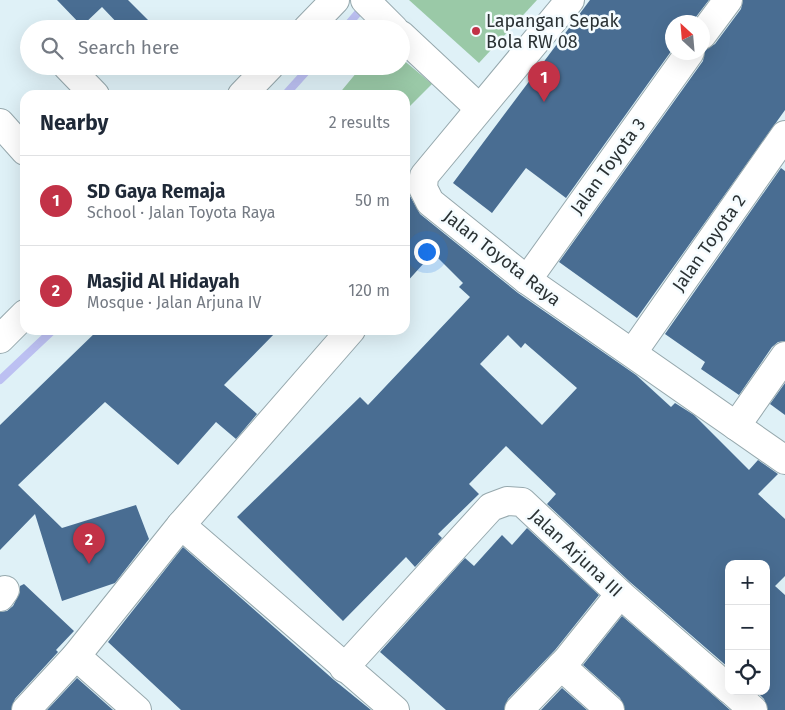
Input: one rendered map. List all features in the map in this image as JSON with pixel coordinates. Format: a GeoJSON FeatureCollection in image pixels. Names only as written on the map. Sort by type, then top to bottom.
{"type":"FeatureCollection","features":[{"type":"Feature","properties":{"kind":"street"},"geometry":{"type":"LineString","coordinates":[[316,20],[335,0]]}},
{"type":"Feature","properties":{"kind":"street"},"geometry":{"type":"LineString","coordinates":[[365,0],[385,20]]}},
{"type":"Feature","properties":{"kind":"street","name":"Jalan Toyota Raya"},"geometry":{"type":"LineString","coordinates":[[570,0],[424,176],[423,188],[430,202],[527,280],[633,352],[785,460]]}},
{"type":"Feature","properties":{"kind":"street"},"geometry":{"type":"LineString","coordinates":[[710,24],[728,0]]}},
{"type":"Feature","properties":{"kind":"street"},"geometry":{"type":"LineString","coordinates":[[410,44],[479,108]]}},
{"type":"Feature","properties":{"kind":"street","name":"Jalan Toyota 3"},"geometry":{"type":"LineString","coordinates":[[527,280],[684,60]]}},
{"type":"Feature","properties":{"kind":"street"},"geometry":{"type":"LineString","coordinates":[[76,75],[90,90]]}},
{"type":"Feature","properties":{"kind":"street"},"geometry":{"type":"LineString","coordinates":[[247,90],[261,75]]}},
{"type":"Feature","properties":{"kind":"street"},"geometry":{"type":"LineString","coordinates":[[0,123],[20,145]]}},
{"type":"Feature","properties":{"kind":"street","name":"Jalan Toyota 2"},"geometry":{"type":"LineString","coordinates":[[633,352],[785,135]]}},
{"type":"Feature","properties":{"kind":"street"},"geometry":{"type":"LineString","coordinates":[[0,339],[20,319]]}},
{"type":"Feature","properties":{"kind":"street"},"geometry":{"type":"LineString","coordinates":[[26,710],[76,656],[181,525],[347,335]]}},
{"type":"Feature","properties":{"kind":"street"},"geometry":{"type":"LineString","coordinates":[[736,426],[785,356]]}},
{"type":"Feature","properties":{"kind":"street","name":"Jalan Arjuna III"},"geometry":{"type":"LineString","coordinates":[[344,668],[491,507],[507,501],[522,502],[620,594],[725,686]]}},
{"type":"Feature","properties":{"kind":"street"},"geometry":{"type":"LineString","coordinates":[[181,525],[394,710]]}},
{"type":"Feature","properties":{"kind":"street"},"geometry":{"type":"LineString","coordinates":[[519,710],[561,666],[620,594]]}},
{"type":"Feature","properties":{"kind":"street"},"geometry":{"type":"LineString","coordinates":[[76,656],[137,710]]}},
{"type":"Feature","properties":{"kind":"street"},"geometry":{"type":"LineString","coordinates":[[561,666],[610,710]]}},
{"type":"Feature","properties":{"kind":"street","name":"Jalan Arjuna III"},"geometry":{"type":"LineString","coordinates":[[736,695],[753,710]]}},
{"type":"Feature","properties":{"kind":"green space","name":"Lapangan Sepak Bola RW 08"},"geometry":{"type":"Polygon","coordinates":[[[409,0],[537,0],[479,63],[409,0]]]}},
{"type":"Feature","properties":{"kind":"green space"},"geometry":{"type":"Polygon","coordinates":[[[410,66],[432,84],[410,106],[410,90],[342,90],[355,75],[410,75],[410,66]]]}},
{"type":"Feature","properties":{"kind":"building"},"geometry":{"type":"Polygon","coordinates":[[[57,0],[128,0],[148,20],[114,20],[102,7],[88,20],[76,20],[57,0]]]}},
{"type":"Feature","properties":{"kind":"building"},"geometry":{"type":"Polygon","coordinates":[[[590,0],[709,0],[697,15],[665,15],[665,60],[566,198],[526,168],[492,213],[453,183],[590,0]]]}},
{"type":"Feature","properties":{"kind":"building"},"geometry":{"type":"Polygon","coordinates":[[[743,0],[785,0],[785,110],[637,318],[559,262],[703,60],[710,60],[710,47],[715,44],[741,9],[743,0]]]}},
{"type":"Feature","properties":{"kind":"building"},"geometry":{"type":"Polygon","coordinates":[[[781,168],[785,171],[785,341],[778,342],[772,347],[739,395],[701,369],[705,362],[665,334],[781,168]]]}},
{"type":"Feature","properties":{"kind":"building"},"geometry":{"type":"Polygon","coordinates":[[[410,196],[420,214],[518,293],[636,375],[671,407],[675,403],[694,415],[749,470],[758,460],[778,474],[758,494],[785,519],[785,576],[775,586],[785,595],[785,710],[768,710],[764,699],[760,695],[770,695],[770,560],[725,560],[725,665],[630,582],[547,504],[556,494],[506,446],[469,484],[479,494],[438,534],[442,538],[415,567],[406,557],[343,621],[237,517],[360,397],[368,405],[470,297],[459,287],[463,283],[433,253],[410,278],[410,196]],[[508,335],[480,364],[542,425],[577,388],[525,343],[521,348],[508,335]]]}},
{"type":"Feature","properties":{"kind":"building"},"geometry":{"type":"Polygon","coordinates":[[[93,335],[273,335],[224,385],[257,414],[236,439],[216,422],[178,465],[105,402],[18,485],[62,528],[136,505],[149,539],[115,583],[62,601],[35,514],[0,550],[0,425],[93,335]]]}},
{"type":"Feature","properties":{"kind":"building"},"geometry":{"type":"Polygon","coordinates":[[[785,383],[785,415],[770,404],[785,383]]]}},
{"type":"Feature","properties":{"kind":"building"},"geometry":{"type":"Polygon","coordinates":[[[527,528],[599,595],[555,650],[508,699],[504,710],[446,710],[380,652],[465,558],[474,566],[502,535],[512,545],[527,528]]]}},
{"type":"Feature","properties":{"kind":"building"},"geometry":{"type":"Polygon","coordinates":[[[183,547],[334,680],[371,710],[181,710],[108,642],[183,547]]]}},
{"type":"Feature","properties":{"kind":"building"},"geometry":{"type":"Polygon","coordinates":[[[24,584],[74,631],[56,650],[58,652],[15,699],[11,710],[0,710],[0,612],[7,611],[13,606],[20,592],[20,586],[24,584]]]}},
{"type":"Feature","properties":{"kind":"building"},"geometry":{"type":"Polygon","coordinates":[[[622,616],[730,710],[625,710],[620,698],[583,665],[622,616]]]}},
{"type":"Feature","properties":{"kind":"building"},"geometry":{"type":"Polygon","coordinates":[[[77,678],[113,710],[47,710],[77,678]]]}},
{"type":"Feature","properties":{"kind":"building"},"geometry":{"type":"Polygon","coordinates":[[[562,688],[587,710],[541,710],[562,688]]]}},
{"type":"Feature","properties":{"kind":"waterway"},"geometry":{"type":"LineString","coordinates":[[352,20],[364,6]]}},
{"type":"Feature","properties":{"kind":"waterway"},"geometry":{"type":"LineString","coordinates":[[289,90],[303,75]]}},
{"type":"Feature","properties":{"kind":"waterway"},"geometry":{"type":"LineString","coordinates":[[0,380],[48,335]]}},
{"type":"Feature","properties":{"kind":"place","name":"Lapangan Sepak Bola RW 08"},"geometry":{"type":"Point","coordinates":[476,31]}},
{"type":"Feature","properties":{"kind":"place","name":"SD Gaya Remaja"},"geometry":{"type":"Point","coordinates":[544,102]}},
{"type":"Feature","properties":{"kind":"place","name":"Masjid Al Hidayah"},"geometry":{"type":"Point","coordinates":[89,564]}}]}
